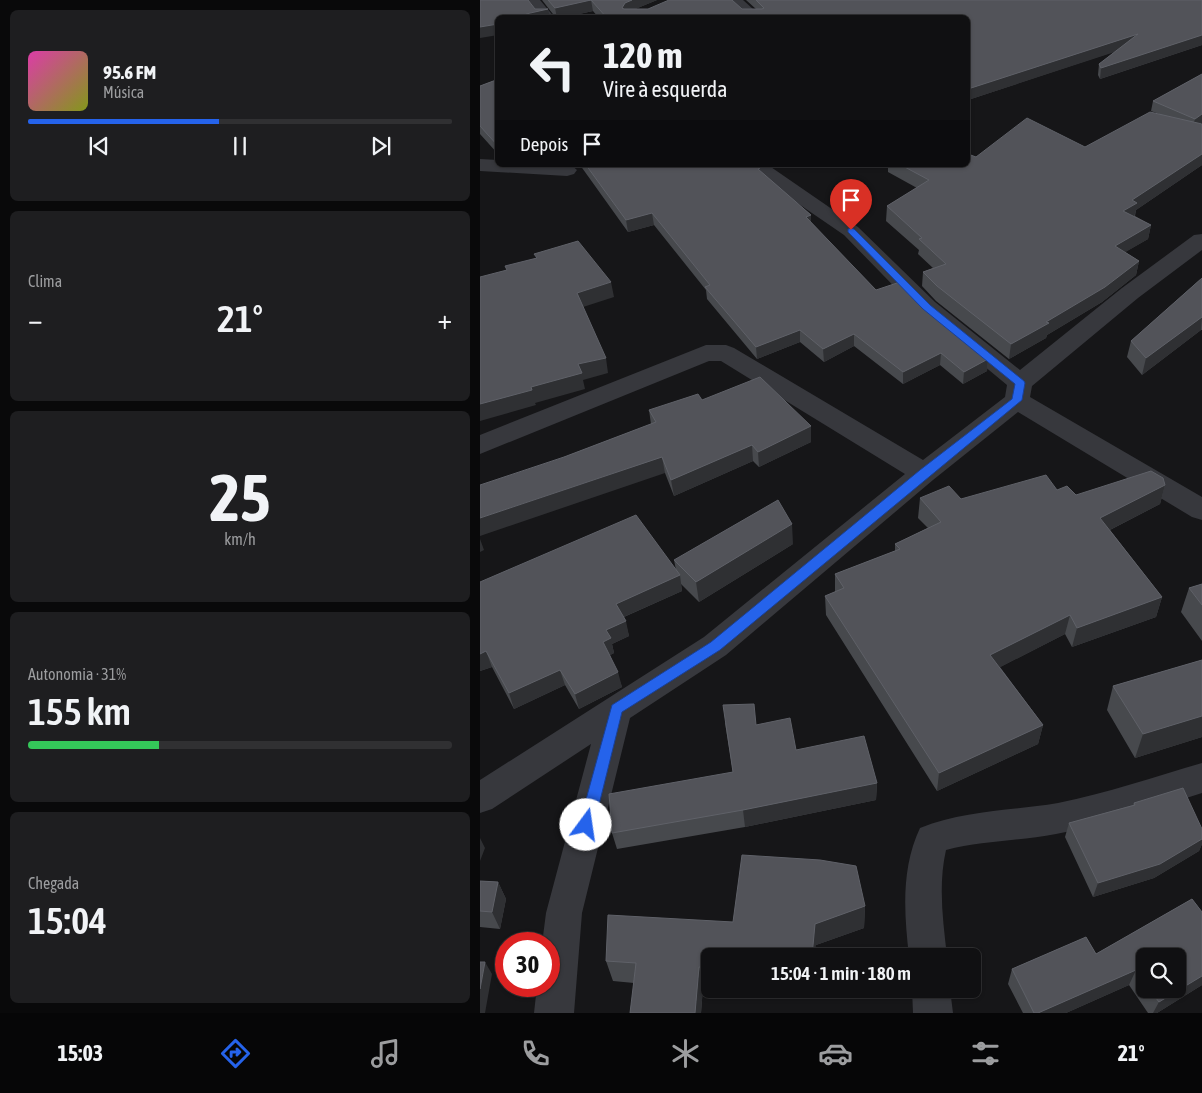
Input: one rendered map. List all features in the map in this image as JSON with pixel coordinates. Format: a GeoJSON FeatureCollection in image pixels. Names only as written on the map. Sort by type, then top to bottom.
{"type":"FeatureCollection","features":[{"type":"Feature","properties":{"kind":"street"},"geometry":{"type":"LineString","coordinates":[[532,0],[544,15]]}},
{"type":"Feature","properties":{"kind":"street"},"geometry":{"type":"LineString","coordinates":[[733,0],[751,15]]}},
{"type":"Feature","properties":{"kind":"street"},"geometry":{"type":"LineString","coordinates":[[480,165],[495,166]]}},
{"type":"Feature","properties":{"kind":"street"},"geometry":{"type":"LineString","coordinates":[[515,167],[567,170]]}},
{"type":"Feature","properties":{"kind":"street"},"geometry":{"type":"LineString","coordinates":[[758,167],[851,230],[927,307],[1018,392],[1202,510]]}},
{"type":"Feature","properties":{"kind":"street"},"geometry":{"type":"LineString","coordinates":[[480,798],[715,646],[924,473],[1130,293],[1202,240]]}},
{"type":"Feature","properties":{"kind":"street"},"geometry":{"type":"LineString","coordinates":[[480,445],[706,353],[726,353],[924,473]]}},
{"type":"Feature","properties":{"kind":"street"},"geometry":{"type":"LineString","coordinates":[[554,1013],[564,913],[616,709]]}},
{"type":"Feature","properties":{"kind":"street"},"geometry":{"type":"LineString","coordinates":[[927,948],[924,918],[926,857],[932,839],[949,832],[1037,822],[1097,809],[1202,778]]}},
{"type":"Feature","properties":{"kind":"street"},"geometry":{"type":"LineString","coordinates":[[932,998],[933,1013]]}},
{"type":"Feature","properties":{"kind":"building"},"geometry":{"type":"Polygon","coordinates":[[[480,0],[528,0],[535,9],[548,9],[526,15],[495,15],[495,24],[480,27],[480,0]]]}},
{"type":"Feature","properties":{"kind":"building"},"geometry":{"type":"Polygon","coordinates":[[[548,0],[591,0],[555,8],[548,0]]]}},
{"type":"Feature","properties":{"kind":"building"},"geometry":{"type":"Polygon","coordinates":[[[591,0],[632,0],[625,3],[622,8],[648,9],[669,0],[732,0],[742,9],[762,9],[764,8],[756,0],[1202,0],[1202,35],[1101,68],[1099,64],[1138,34],[970,88],[970,15],[604,15],[591,0]]]}},
{"type":"Feature","properties":{"kind":"building"},"geometry":{"type":"Polygon","coordinates":[[[1202,74],[1202,114],[1195,119],[1153,101],[1202,74]]]}},
{"type":"Feature","properties":{"kind":"building"},"geometry":{"type":"Polygon","coordinates":[[[495,80],[495,143],[480,126],[480,86],[495,80]]]}},
{"type":"Feature","properties":{"kind":"building"},"geometry":{"type":"Polygon","coordinates":[[[1150,112],[1202,124],[1202,154],[1132,200],[1137,203],[1123,211],[1151,225],[1115,246],[1139,261],[1105,287],[1046,322],[1049,323],[1011,344],[937,286],[923,272],[946,264],[919,239],[922,238],[887,206],[929,180],[905,167],[970,167],[970,155],[976,157],[1027,118],[1085,147],[1150,112]]]}},
{"type":"Feature","properties":{"kind":"building"},"geometry":{"type":"Polygon","coordinates":[[[587,167],[758,167],[760,168],[758,169],[811,215],[806,217],[876,290],[900,282],[918,301],[988,359],[964,372],[941,353],[903,372],[854,334],[823,349],[800,330],[756,347],[705,287],[710,285],[652,213],[626,220],[587,167]]]}},
{"type":"Feature","properties":{"kind":"building"},"geometry":{"type":"Polygon","coordinates":[[[578,241],[611,282],[577,293],[606,358],[578,364],[582,373],[531,387],[532,390],[480,404],[480,277],[507,270],[505,266],[537,258],[534,254],[578,241]]]}},
{"type":"Feature","properties":{"kind":"building"},"geometry":{"type":"Polygon","coordinates":[[[1202,278],[1202,317],[1146,358],[1131,341],[1202,278]]]}},
{"type":"Feature","properties":{"kind":"building"},"geometry":{"type":"Polygon","coordinates":[[[760,377],[811,426],[758,452],[752,445],[671,480],[662,457],[480,518],[480,485],[564,457],[656,422],[649,410],[698,394],[702,400],[760,377]]]}},
{"type":"Feature","properties":{"kind":"building"},"geometry":{"type":"Polygon","coordinates":[[[1151,471],[1163,478],[1165,485],[1100,518],[1162,597],[1077,628],[1070,615],[990,655],[1043,725],[939,773],[825,596],[844,588],[835,574],[900,549],[895,544],[941,522],[920,498],[949,486],[961,499],[1046,475],[1057,490],[1067,486],[1076,495],[1151,471]]]}},
{"type":"Feature","properties":{"kind":"building"},"geometry":{"type":"Polygon","coordinates":[[[778,500],[792,524],[696,582],[674,560],[778,500]]]}},
{"type":"Feature","properties":{"kind":"building"},"geometry":{"type":"Polygon","coordinates":[[[636,515],[680,575],[616,604],[626,621],[606,630],[611,638],[603,642],[618,672],[575,694],[560,670],[509,693],[486,651],[480,654],[480,582],[636,515]]]}},
{"type":"Feature","properties":{"kind":"building"},"geometry":{"type":"Polygon","coordinates":[[[1202,584],[1202,605],[1189,588],[1202,584]]]}},
{"type":"Feature","properties":{"kind":"building"},"geometry":{"type":"Polygon","coordinates":[[[1202,660],[1202,716],[1143,734],[1113,686],[1202,660]]]}},
{"type":"Feature","properties":{"kind":"building"},"geometry":{"type":"Polygon","coordinates":[[[754,704],[756,725],[790,718],[796,750],[864,736],[877,783],[743,810],[612,833],[609,794],[733,772],[723,705],[754,704]]]}},
{"type":"Feature","properties":{"kind":"building"},"geometry":{"type":"Polygon","coordinates":[[[1183,788],[1202,829],[1202,839],[1160,864],[1098,883],[1069,823],[1135,805],[1134,803],[1183,788]]]}},
{"type":"Feature","properties":{"kind":"building"},"geometry":{"type":"Polygon","coordinates":[[[742,855],[820,860],[856,866],[865,906],[815,924],[813,948],[701,948],[701,967],[699,967],[695,1013],[630,1013],[636,963],[606,961],[608,915],[733,922],[742,855]]]}},
{"type":"Feature","properties":{"kind":"building"},"geometry":{"type":"Polygon","coordinates":[[[480,881],[498,882],[492,912],[480,911],[480,881]]]}},
{"type":"Feature","properties":{"kind":"building"},"geometry":{"type":"Polygon","coordinates":[[[1192,899],[1202,912],[1202,976],[1186,986],[1186,948],[1136,948],[1136,970],[1038,1013],[1034,1013],[1012,969],[1086,937],[1096,954],[1192,899]]]}},
{"type":"Feature","properties":{"kind":"building"},"geometry":{"type":"Polygon","coordinates":[[[480,962],[485,962],[480,989],[480,962]]]}},
{"type":"Feature","properties":{"kind":"building"},"geometry":{"type":"Polygon","coordinates":[[[1156,998],[1166,998],[1159,1002],[1156,998]]]}},
{"type":"Feature","properties":{"kind":"route"},"geometry":{"type":"LineString","coordinates":[[586,825],[616,709],[715,646],[924,473],[1017,400],[1020,383],[927,307],[904,286],[851,230]]}}]}
